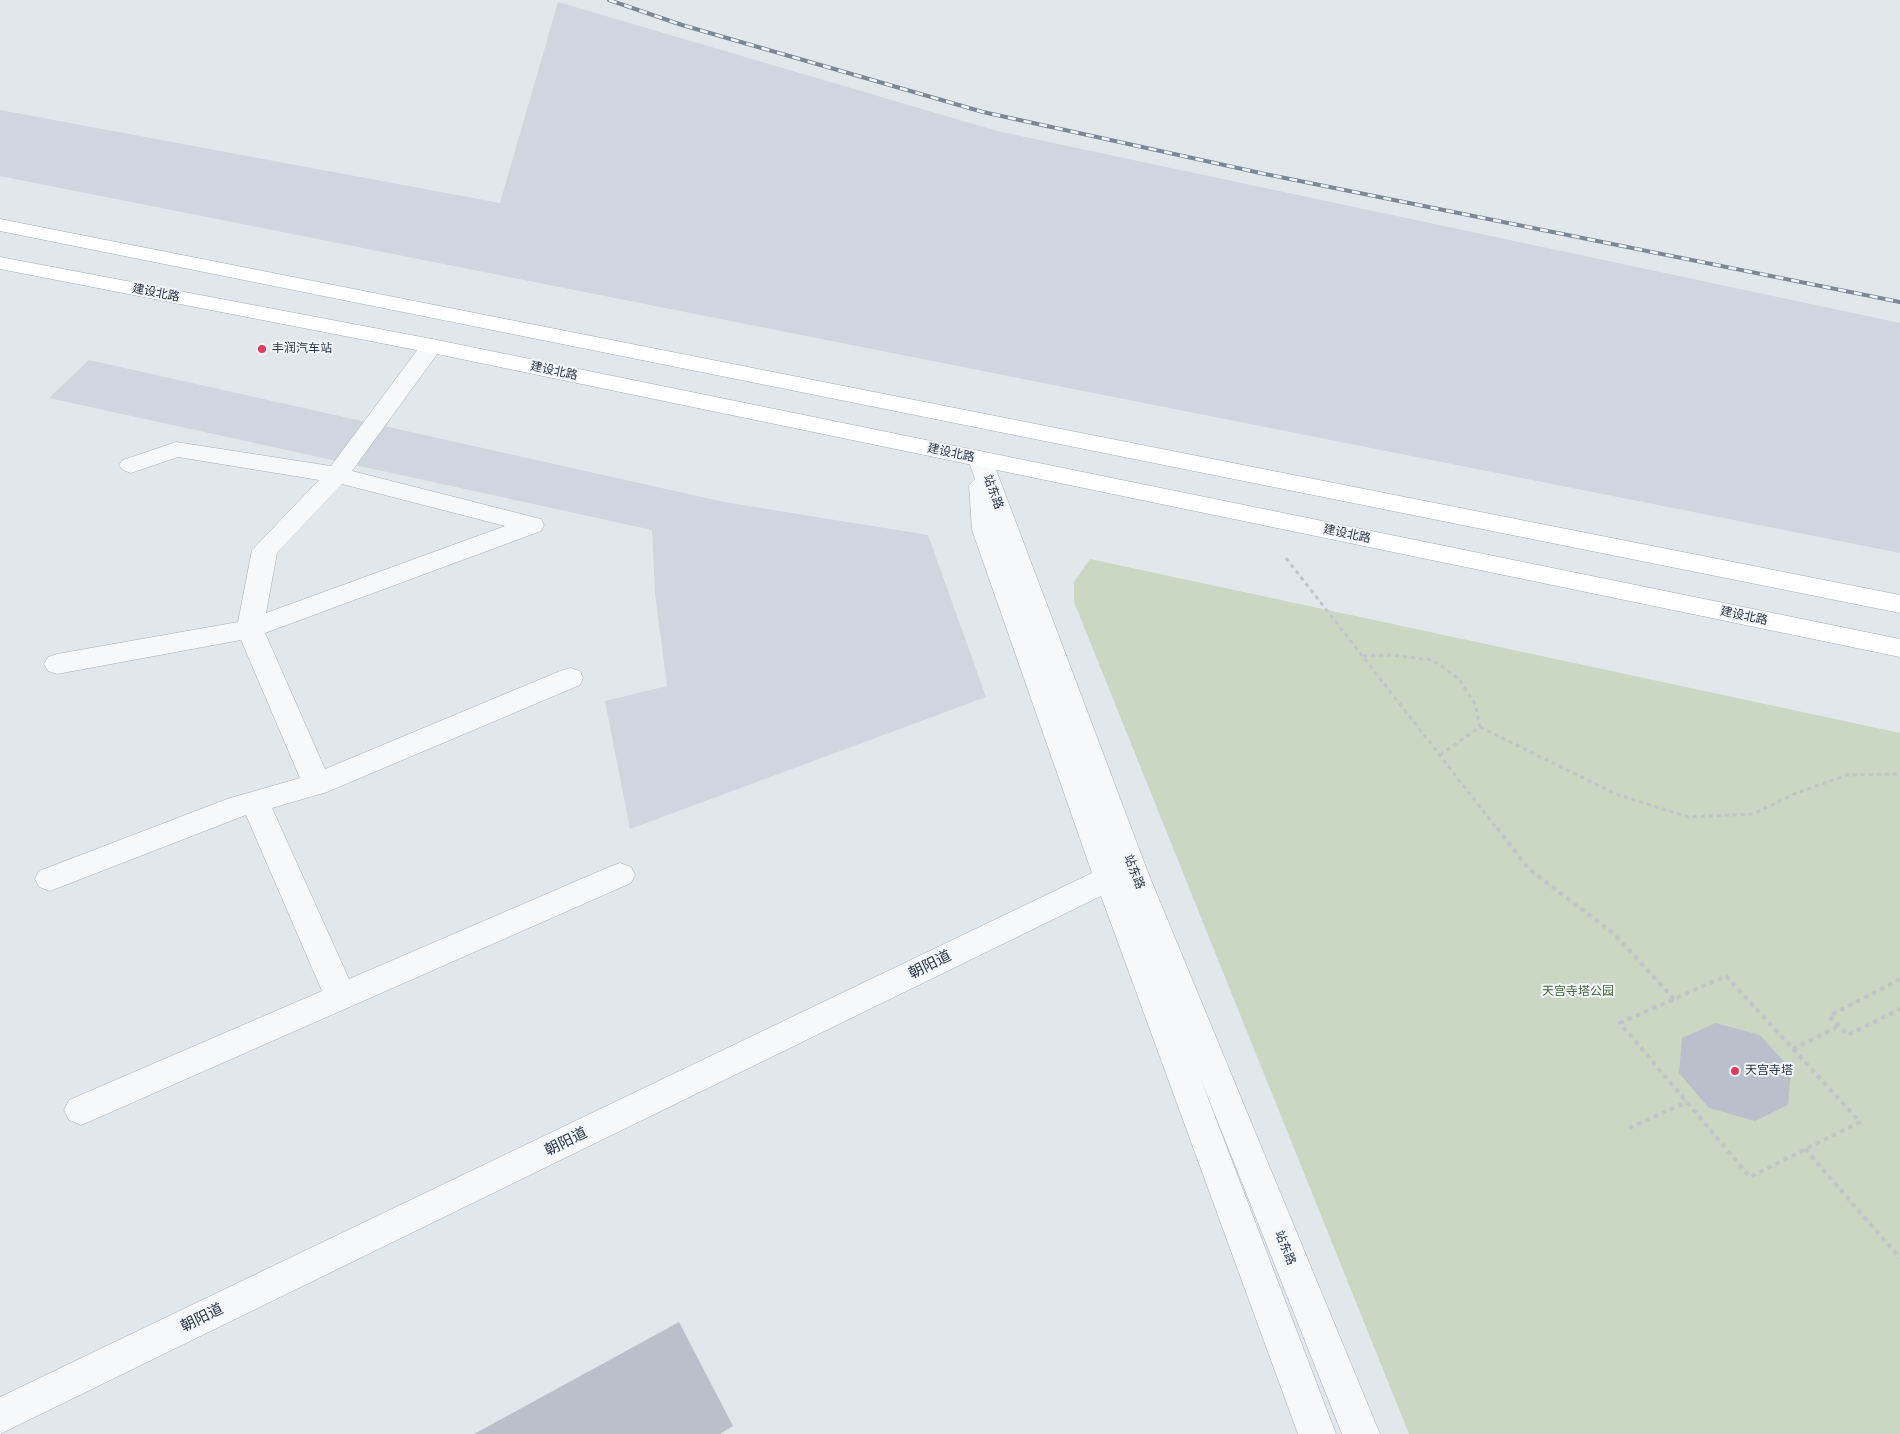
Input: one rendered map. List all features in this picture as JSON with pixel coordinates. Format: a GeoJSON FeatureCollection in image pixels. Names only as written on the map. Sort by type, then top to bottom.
{"type":"FeatureCollection","features":[{"type":"Feature","properties":{"kind":"main road"},"geometry":{"type":"LineString","coordinates":[[0,224],[1900,604]]}},
{"type":"Feature","properties":{"kind":"main road","name":"建设北路"},"geometry":{"type":"LineString","coordinates":[[0,263],[432,346],[1900,648]]}},
{"type":"Feature","properties":{"kind":"main road"},"geometry":{"type":"LineString","coordinates":[[980,459],[990,422]]}},
{"type":"Feature","properties":{"kind":"street"},"geometry":{"type":"LineString","coordinates":[[316,784],[250,629],[264,550],[336,475],[432,346]]}},
{"type":"Feature","properties":{"kind":"street"},"geometry":{"type":"LineString","coordinates":[[57,664],[250,629],[532,525],[336,475],[176,449],[131,465]]}},
{"type":"Feature","properties":{"kind":"street","name":"站东路"},"geometry":{"type":"LineString","coordinates":[[980,459],[984,530],[1122,876],[1361,1434]]}},
{"type":"Feature","properties":{"kind":"street"},"geometry":{"type":"LineString","coordinates":[[50,879],[255,802],[316,784],[570,678]]}},
{"type":"Feature","properties":{"kind":"street"},"geometry":{"type":"LineString","coordinates":[[255,802],[341,996]]}},
{"type":"Feature","properties":{"kind":"street"},"geometry":{"type":"LineString","coordinates":[[81,1110],[620,875]]}},
{"type":"Feature","properties":{"kind":"street","name":"站东路"},"geometry":{"type":"LineString","coordinates":[[1122,876],[1318,1434]]}},
{"type":"Feature","properties":{"kind":"street","name":"朝阳道"},"geometry":{"type":"LineString","coordinates":[[0,1416],[1122,876]]}},
{"type":"Feature","properties":{"kind":"path"},"geometry":{"type":"LineString","coordinates":[[1251,514],[1530,869],[1614,934],[1674,999]]}},
{"type":"Feature","properties":{"kind":"path"},"geometry":{"type":"LineString","coordinates":[[1363,656],[1391,654],[1432,660],[1458,678],[1474,704],[1480,727],[1616,794],[1688,817],[1753,814],[1794,794],[1847,775],[1900,774]]}},
{"type":"Feature","properties":{"kind":"path"},"geometry":{"type":"LineString","coordinates":[[1440,755],[1480,727]]}},
{"type":"Feature","properties":{"kind":"path"},"geometry":{"type":"LineString","coordinates":[[1726,976],[1793,1049],[1860,1122],[1750,1177],[1620,1024],[1726,976]]}},
{"type":"Feature","properties":{"kind":"path"},"geometry":{"type":"LineString","coordinates":[[1900,979],[1829,1016],[1848,1035],[1900,1009]]}},
{"type":"Feature","properties":{"kind":"path"},"geometry":{"type":"LineString","coordinates":[[1793,1049],[1837,1026]]}},
{"type":"Feature","properties":{"kind":"path"},"geometry":{"type":"LineString","coordinates":[[1629,1128],[1687,1102]]}},
{"type":"Feature","properties":{"kind":"path"},"geometry":{"type":"LineString","coordinates":[[1805,1149],[1900,1258]]}},
{"type":"Feature","properties":{"kind":"shaded area"},"geometry":{"type":"Polygon","coordinates":[[[558,2],[997,131],[1900,323],[1900,553],[0,176],[0,110],[500,203],[558,2]]]}},
{"type":"Feature","properties":{"kind":"shaded area"},"geometry":{"type":"Polygon","coordinates":[[[89,360],[724,502],[928,535],[986,697],[630,829],[605,701],[667,686],[655,594],[652,530],[49,398],[89,360]]]}},
{"type":"Feature","properties":{"kind":"green space","name":"天宫寺塔公园"},"geometry":{"type":"Polygon","coordinates":[[[1090,559],[1900,733],[1900,1434],[1409,1434],[1074,602],[1074,582],[1090,559]]]}},
{"type":"Feature","properties":{"kind":"building","name":"天宫寺塔"},"geometry":{"type":"Polygon","coordinates":[[[1716,1023],[1760,1035],[1791,1070],[1788,1105],[1755,1121],[1709,1108],[1679,1073],[1682,1038],[1716,1023]]]}},
{"type":"Feature","properties":{"kind":"building"},"geometry":{"type":"Polygon","coordinates":[[[679,1322],[733,1426],[720,1434],[474,1434],[679,1322]]]}},
{"type":"Feature","properties":{"kind":"railway"},"geometry":{"type":"LineString","coordinates":[[609,0],[682,25],[983,112],[1265,174],[1900,302]]}},
{"type":"Feature","properties":{"kind":"place","name":"丰润汽车站"},"geometry":{"type":"Point","coordinates":[262,349]}},
{"type":"Feature","properties":{"kind":"place","name":"天宫寺塔"},"geometry":{"type":"Point","coordinates":[1735,1071]}}]}
